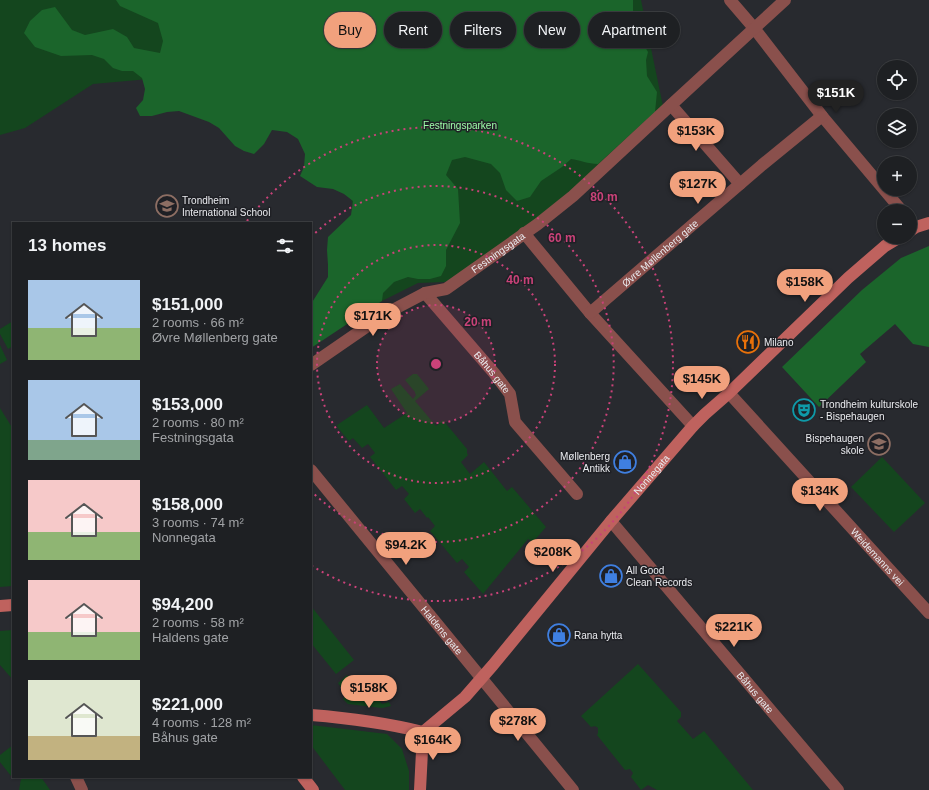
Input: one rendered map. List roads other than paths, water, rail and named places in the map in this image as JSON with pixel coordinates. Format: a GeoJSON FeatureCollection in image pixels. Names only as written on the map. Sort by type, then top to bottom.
{"type":"FeatureCollection","features":[{"type":"Feature","properties":{"kind":"street"},"geometry":{"type":"LineString","coordinates":[[730,0],[754,28],[822,116],[896,204]]}},
{"type":"Feature","properties":{"kind":"street"},"geometry":{"type":"LineString","coordinates":[[754,28],[785,0]]}},
{"type":"Feature","properties":{"kind":"street","name":"Festningsgata"},"geometry":{"type":"LineString","coordinates":[[312,364],[385,314],[425,293],[446,289],[538,224],[573,196],[754,28]]}},
{"type":"Feature","properties":{"kind":"street"},"geometry":{"type":"LineString","coordinates":[[671,105],[740,184]]}},
{"type":"Feature","properties":{"kind":"street","name":"Øvre Møllenberg gate"},"geometry":{"type":"LineString","coordinates":[[590,313],[740,184],[822,116]]}},
{"type":"Feature","properties":{"kind":"street"},"geometry":{"type":"LineString","coordinates":[[917,225],[929,223]]}},
{"type":"Feature","properties":{"kind":"street"},"geometry":{"type":"LineString","coordinates":[[524,233],[590,313],[693,426]]}},
{"type":"Feature","properties":{"kind":"street","name":"Nonnegata"},"geometry":{"type":"LineString","coordinates":[[423,732],[465,697],[611,521],[693,426],[729,394],[848,278],[888,244]]}},
{"type":"Feature","properties":{"kind":"street","name":"Båhus gate"},"geometry":{"type":"LineString","coordinates":[[425,293],[498,378],[510,394],[515,422],[577,494]]}},
{"type":"Feature","properties":{"kind":"street","name":"Weidemanns vei"},"geometry":{"type":"LineString","coordinates":[[729,394],[929,613]]}},
{"type":"Feature","properties":{"kind":"street","name":"Haldens gate"},"geometry":{"type":"LineString","coordinates":[[312,471],[573,790]]}},
{"type":"Feature","properties":{"kind":"street","name":"Båhus gate"},"geometry":{"type":"LineString","coordinates":[[611,521],[838,790]]}},
{"type":"Feature","properties":{"kind":"street"},"geometry":{"type":"LineString","coordinates":[[0,606],[12,605]]}},
{"type":"Feature","properties":{"kind":"street"},"geometry":{"type":"LineString","coordinates":[[312,715],[401,726],[423,732],[420,790]]}},
{"type":"Feature","properties":{"kind":"street"},"geometry":{"type":"LineString","coordinates":[[76,778],[82,790]]}},
{"type":"Feature","properties":{"kind":"street"},"geometry":{"type":"LineString","coordinates":[[304,778],[313,790]]}},
{"type":"Feature","properties":{"kind":"place","name":"Trondheim International School"},"geometry":{"type":"Point","coordinates":[167,206]}},
{"type":"Feature","properties":{"kind":"place","name":"Milano"},"geometry":{"type":"Point","coordinates":[748,342]}},
{"type":"Feature","properties":{"kind":"place","name":"Trondheim kulturskole - Bispehaugen"},"geometry":{"type":"Point","coordinates":[804,410]}},
{"type":"Feature","properties":{"kind":"place","name":"Bispehaugen skole"},"geometry":{"type":"Point","coordinates":[879,444]}},
{"type":"Feature","properties":{"kind":"place","name":"Møllenberg Antikk"},"geometry":{"type":"Point","coordinates":[625,462]}},
{"type":"Feature","properties":{"kind":"place","name":"All Good Clean Records"},"geometry":{"type":"Point","coordinates":[611,576]}},
{"type":"Feature","properties":{"kind":"place","name":"Rana hytta"},"geometry":{"type":"Point","coordinates":[559,635]}},
{"type":"Feature","properties":{"kind":"park label","name":"Festningsparken"},"geometry":{"type":"Point","coordinates":[460,125]}}]}
